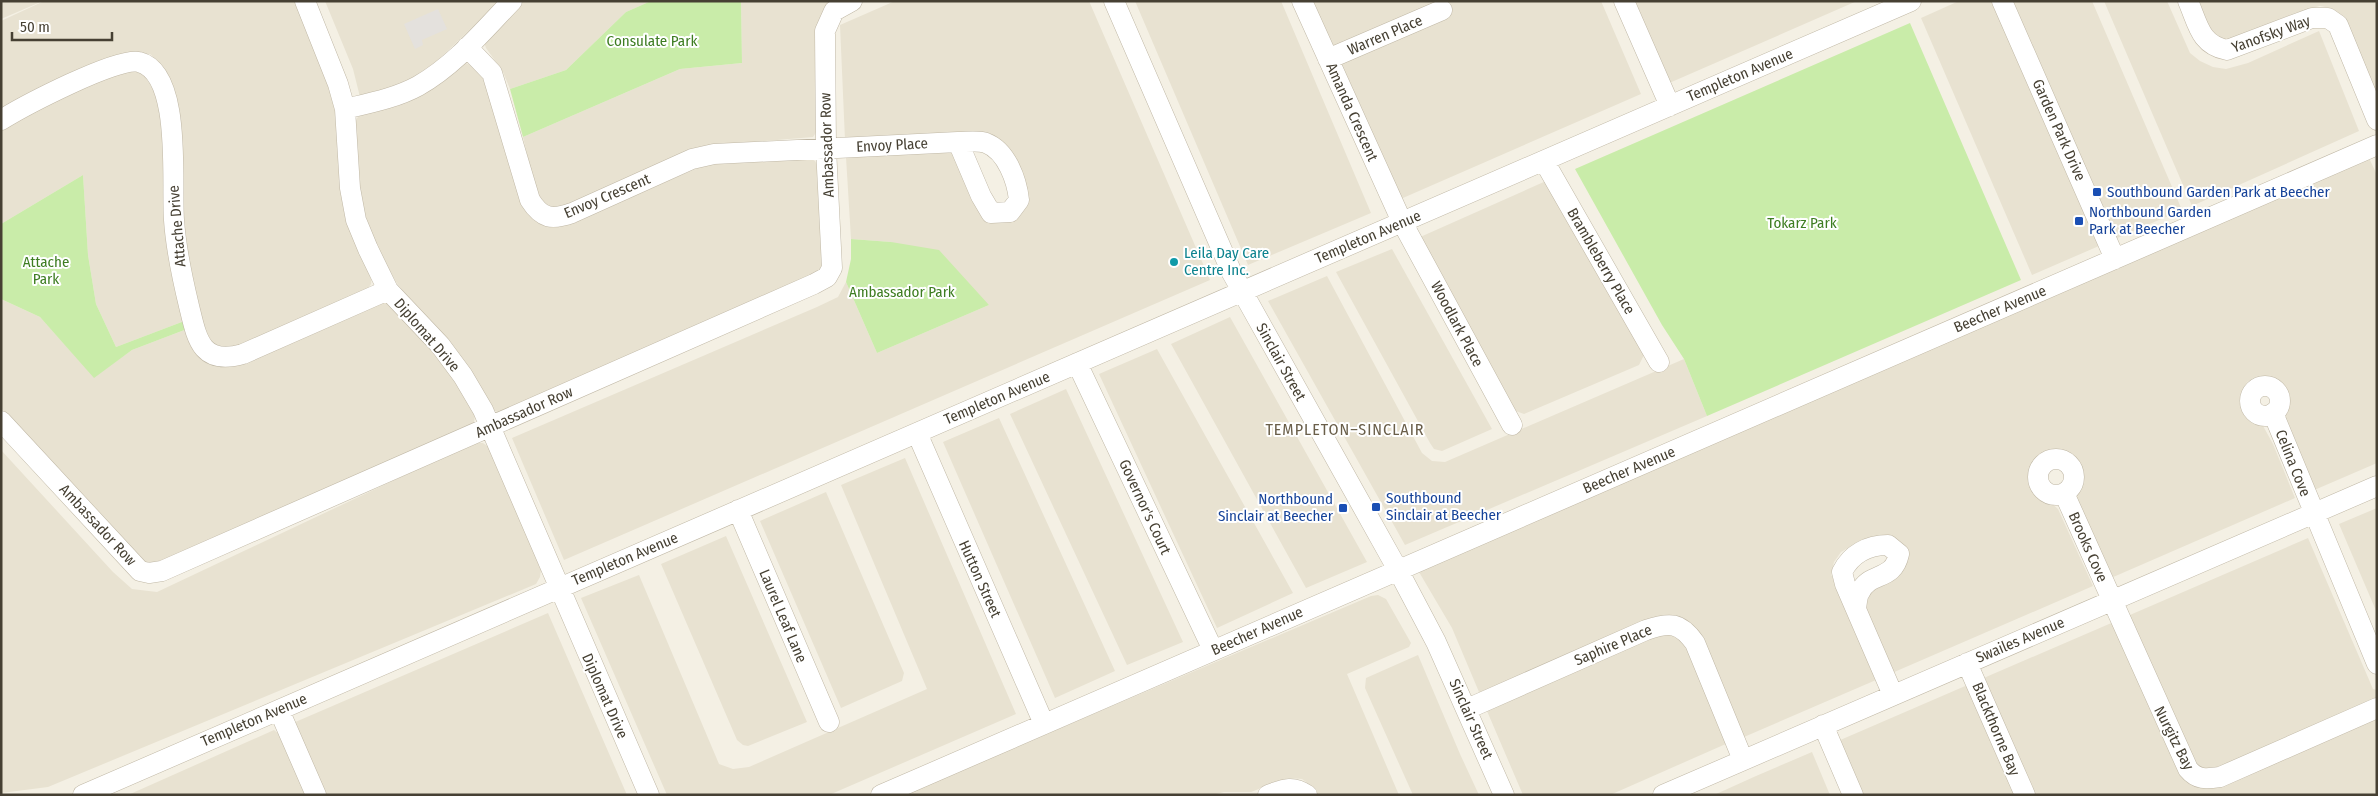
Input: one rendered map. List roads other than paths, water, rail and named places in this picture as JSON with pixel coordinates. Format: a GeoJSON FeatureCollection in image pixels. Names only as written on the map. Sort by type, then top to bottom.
{"type":"FeatureCollection","features":[{"type":"Feature","properties":{"kind":"street","name":"Diplomat Drive"},"geometry":{"type":"LineString","coordinates":[[305,1],[338,84],[345,109],[350,188],[356,220],[368,249],[388,290],[440,345],[463,376],[491,427],[558,588],[649,795]]}},
{"type":"Feature","properties":{"kind":"street"},"geometry":{"type":"LineString","coordinates":[[345,109],[390,98],[417,87],[448,65],[512,1]]}},
{"type":"Feature","properties":{"kind":"street","name":"Ambassador Row"},"geometry":{"type":"LineString","coordinates":[[1,421],[140,571],[149,573],[162,571],[814,284],[827,277],[832,268],[826,148],[825,31],[834,11],[852,1]]}},
{"type":"Feature","properties":{"kind":"street","name":"Sinclair Street"},"geometry":{"type":"LineString","coordinates":[[1114,1],[1242,292],[1398,570],[1436,642],[1504,795]]}},
{"type":"Feature","properties":{"kind":"street","name":"Amanda Crescent"},"geometry":{"type":"LineString","coordinates":[[1302,1],[1402,222]]}},
{"type":"Feature","properties":{"kind":"street"},"geometry":{"type":"LineString","coordinates":[[1624,1],[1670,106]]}},
{"type":"Feature","properties":{"kind":"street","name":"Templeton Avenue"},"geometry":{"type":"LineString","coordinates":[[82,795],[1911,1]]}},
{"type":"Feature","properties":{"kind":"street","name":"Garden Park Drive"},"geometry":{"type":"LineString","coordinates":[[2002,1],[2115,259]]}},
{"type":"Feature","properties":{"kind":"street","name":"Yanofsky Way"},"geometry":{"type":"LineString","coordinates":[[2188,1],[2205,39],[2214,48],[2227,50],[2312,18],[2328,18],[2338,25],[2377,120]]}},
{"type":"Feature","properties":{"kind":"street","name":"Warren Place"},"geometry":{"type":"LineString","coordinates":[[1328,59],[1442,10]]}},
{"type":"Feature","properties":{"kind":"street","name":"Envoy Crescent"},"geometry":{"type":"LineString","coordinates":[[467,47],[492,73],[530,200],[538,212],[550,217],[561,217],[572,213],[692,159],[714,154],[826,148]]}},
{"type":"Feature","properties":{"kind":"street","name":"Attache Drive"},"geometry":{"type":"LineString","coordinates":[[1,120],[23,106],[114,65],[138,61],[150,67],[160,78],[172,130],[174,220],[179,263],[195,328],[202,345],[210,354],[221,358],[243,354],[388,290]]}},
{"type":"Feature","properties":{"kind":"street","name":"Envoy Place"},"geometry":{"type":"LineString","coordinates":[[826,148],[958,142]]}},
{"type":"Feature","properties":{"kind":"street","name":"Beecher Avenue"},"geometry":{"type":"LineString","coordinates":[[881,795],[2377,145]]}},
{"type":"Feature","properties":{"kind":"street","name":"Brambleberry Place"},"geometry":{"type":"LineString","coordinates":[[1544,161],[1659,362]]}},
{"type":"Feature","properties":{"kind":"street","name":"Woodlark Place"},"geometry":{"type":"LineString","coordinates":[[1402,222],[1512,425]]}},
{"type":"Feature","properties":{"kind":"street","name":"Governor's Court"},"geometry":{"type":"LineString","coordinates":[[1078,363],[1213,650]]}},
{"type":"Feature","properties":{"kind":"street","name":"Celina Cove"},"geometry":{"type":"LineString","coordinates":[[2273,413],[2313,514]]}},
{"type":"Feature","properties":{"kind":"street","name":"Hutton Street"},"geometry":{"type":"LineString","coordinates":[[917,433],[1044,724]]}},
{"type":"Feature","properties":{"kind":"street","name":"Swailes Avenue"},"geometry":{"type":"LineString","coordinates":[[1673,793],[1823,725],[2377,486]]}},
{"type":"Feature","properties":{"kind":"street","name":"Brooks Cove"},"geometry":{"type":"LineString","coordinates":[[2064,494],[2112,600]]}},
{"type":"Feature","properties":{"kind":"street","name":"Laurel Leaf Lane"},"geometry":{"type":"LineString","coordinates":[[738,510],[829,722]]}},
{"type":"Feature","properties":{"kind":"street"},"geometry":{"type":"LineString","coordinates":[[2313,514],[2377,664]]}},
{"type":"Feature","properties":{"kind":"street","name":"Nurgitz Bay"},"geometry":{"type":"LineString","coordinates":[[2112,600],[2154,698],[2188,769],[2194,776],[2205,779],[2220,777],[2377,708]]}},
{"type":"Feature","properties":{"kind":"street"},"geometry":{"type":"LineString","coordinates":[[1856,608],[1893,695]]}},
{"type":"Feature","properties":{"kind":"street","name":"Saphire Place"},"geometry":{"type":"LineString","coordinates":[[1467,709],[1646,630],[1673,624],[1686,630],[1695,643],[1743,760]]}},
{"type":"Feature","properties":{"kind":"street","name":"Blackthorne Bay"},"geometry":{"type":"LineString","coordinates":[[1967,663],[2024,795]]}},
{"type":"Feature","properties":{"kind":"street"},"geometry":{"type":"LineString","coordinates":[[278,710],[316,795]]}},
{"type":"Feature","properties":{"kind":"street"},"geometry":{"type":"LineString","coordinates":[[1823,725],[1853,795]]}},
{"type":"Feature","properties":{"kind":"street"},"geometry":{"type":"LineString","coordinates":[[1268,795],[1288,787],[1298,789],[1307,795]]}},
{"type":"Feature","properties":{"kind":"place","name":"Southbound Garden Park at Beecher"},"geometry":{"type":"Point","coordinates":[2097,192]}},
{"type":"Feature","properties":{"kind":"place","name":"Northbound Garden Park at Beecher"},"geometry":{"type":"Point","coordinates":[2079,221]}},
{"type":"Feature","properties":{"kind":"place","name":"Leila Day Care Centre Inc."},"geometry":{"type":"Point","coordinates":[1174,262]}},
{"type":"Feature","properties":{"kind":"place","name":"Southbound Sinclair at Beecher"},"geometry":{"type":"Point","coordinates":[1376,507]}},
{"type":"Feature","properties":{"kind":"place","name":"Northbound Sinclair at Beecher"},"geometry":{"type":"Point","coordinates":[1343,508]}},
{"type":"Feature","properties":{"kind":"district","name":"TEMPLETON–SINCLAIR"},"geometry":{"type":"Point","coordinates":[1345,429]}},
{"type":"Feature","properties":{"kind":"park label","name":"Consulate Park"},"geometry":{"type":"Point","coordinates":[652,41]}},
{"type":"Feature","properties":{"kind":"park label","name":"Tokarz Park"},"geometry":{"type":"Point","coordinates":[1802,223]}},
{"type":"Feature","properties":{"kind":"park label","name":"Attache Park"},"geometry":{"type":"Point","coordinates":[46,270]}},
{"type":"Feature","properties":{"kind":"park label","name":"Ambassador Park"},"geometry":{"type":"Point","coordinates":[902,292]}}]}
